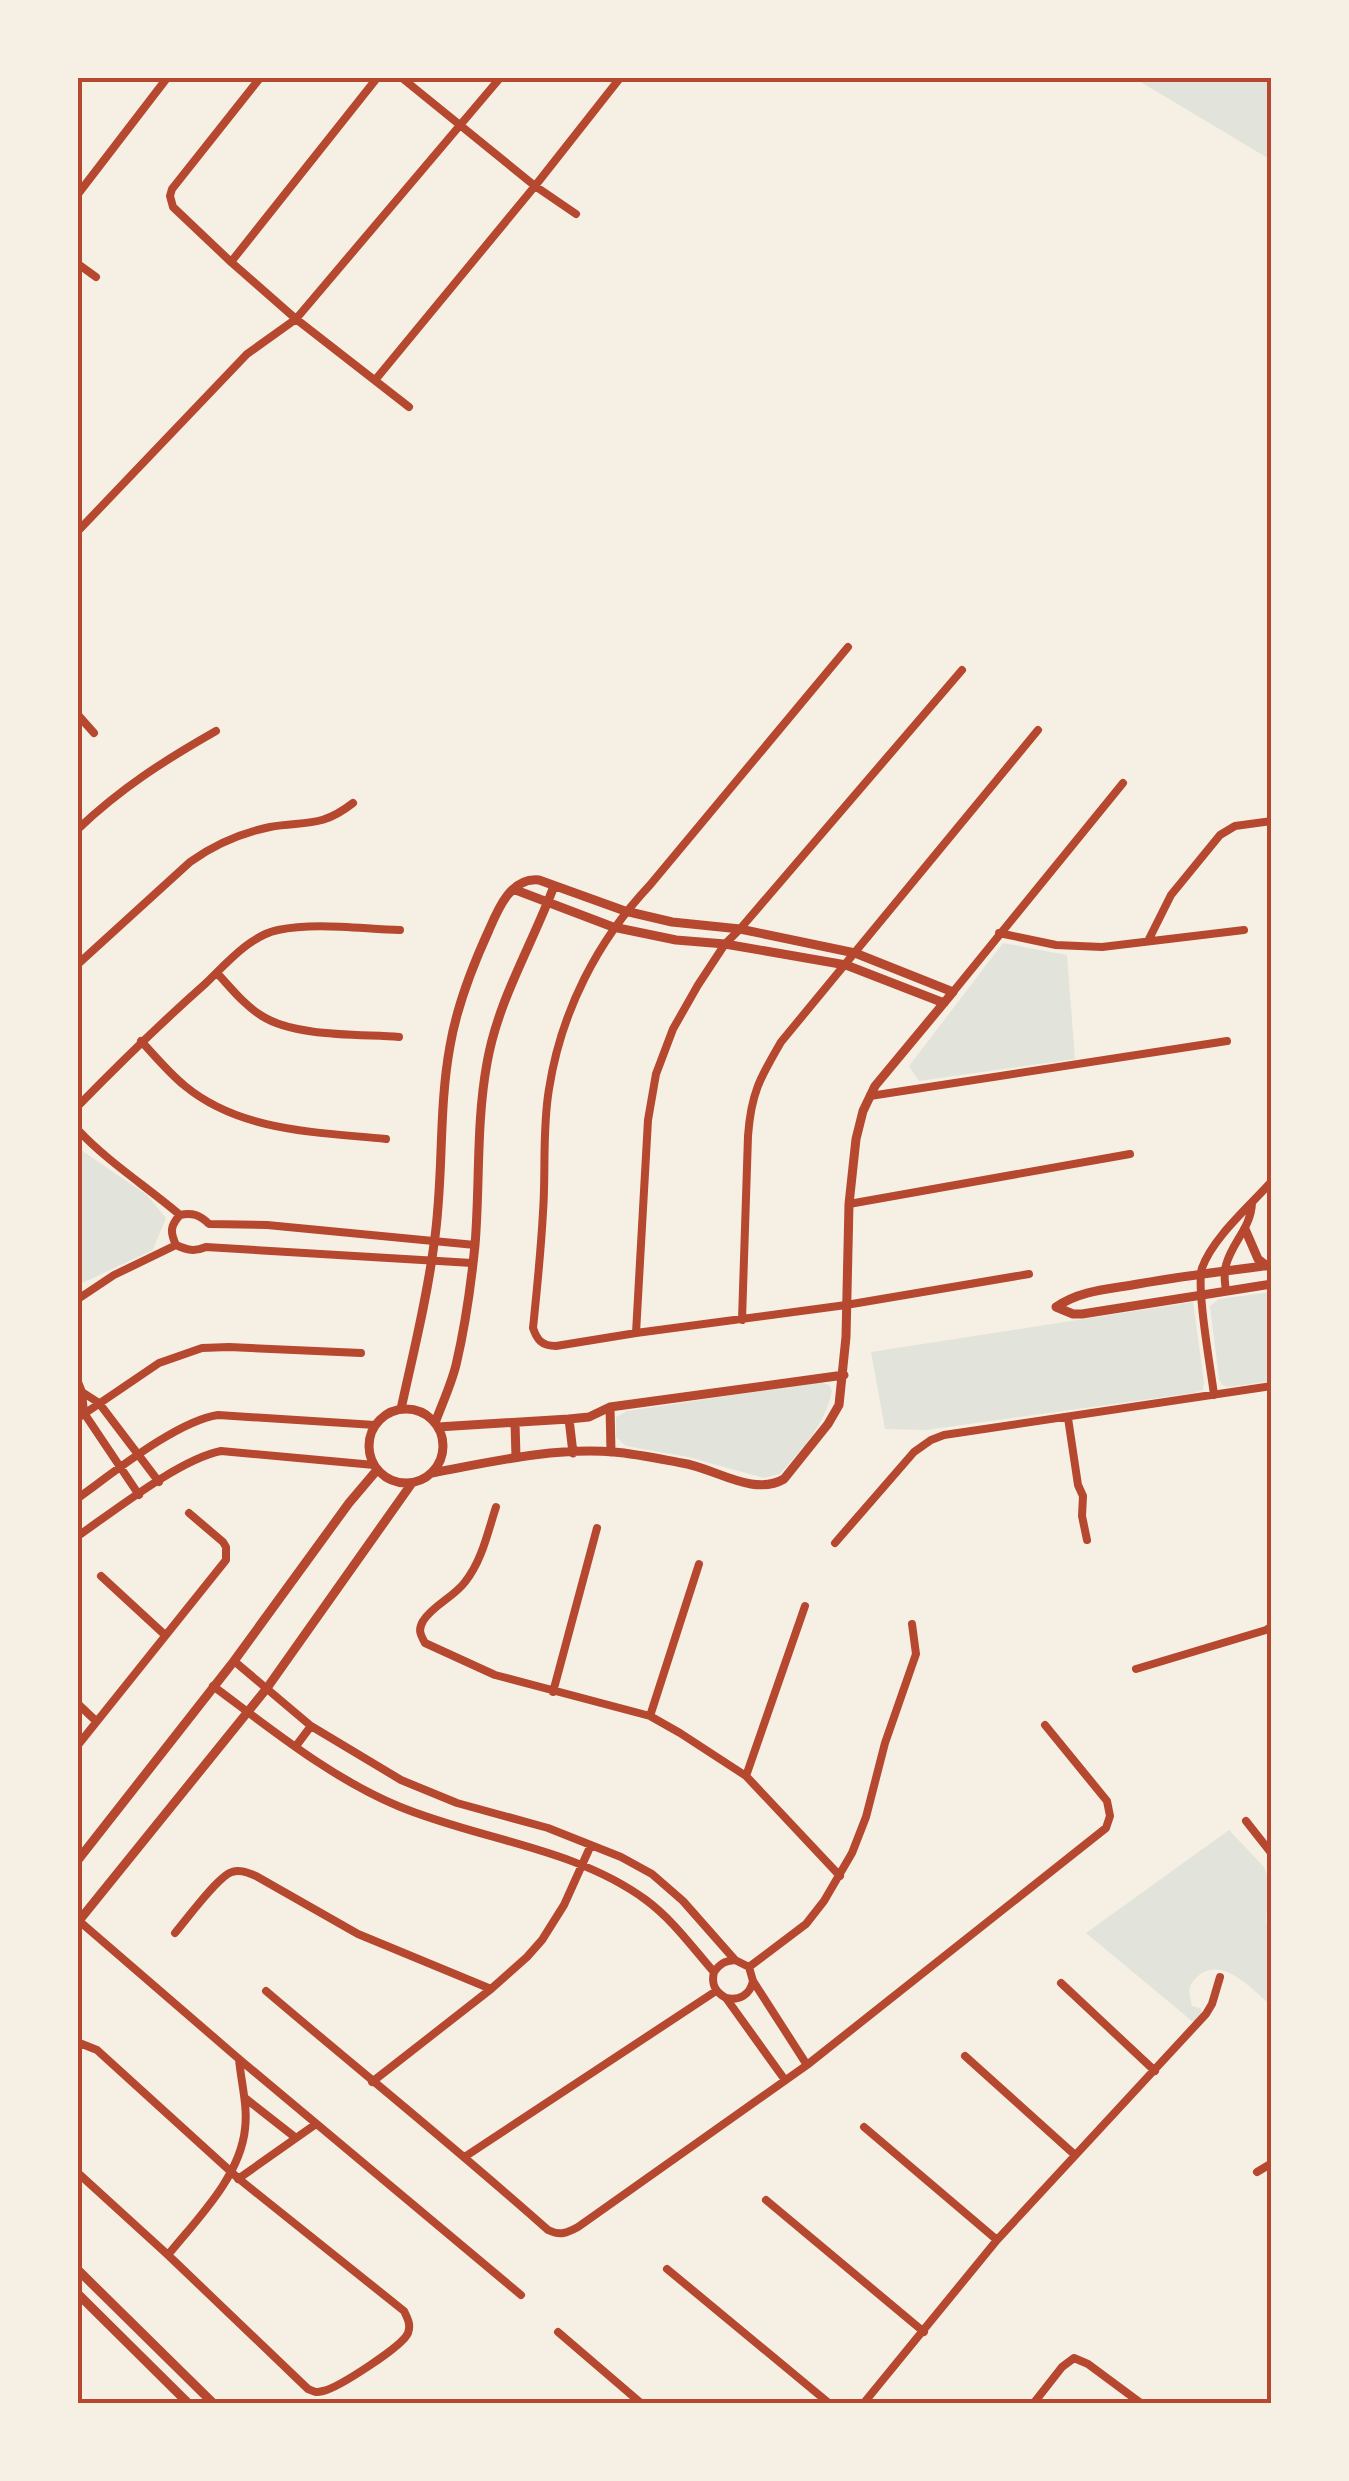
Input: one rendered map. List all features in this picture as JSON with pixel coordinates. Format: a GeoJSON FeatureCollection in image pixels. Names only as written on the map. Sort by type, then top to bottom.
{"type":"FeatureCollection","features":[{"type":"Feature","properties":{"kind":"street"},"geometry":{"type":"LineString","coordinates":[[78,194],[167,78]]}},
{"type":"Feature","properties":{"kind":"street"},"geometry":{"type":"LineString","coordinates":[[260,78],[176,183],[170,196],[173,207],[296,319],[409,406]]}},
{"type":"Feature","properties":{"kind":"street"},"geometry":{"type":"LineString","coordinates":[[232,262],[377,78]]}},
{"type":"Feature","properties":{"kind":"street"},"geometry":{"type":"LineString","coordinates":[[402,78],[535,186],[576,214]]}},
{"type":"Feature","properties":{"kind":"street"},"geometry":{"type":"LineString","coordinates":[[78,531],[246,354],[296,319],[500,78]]}},
{"type":"Feature","properties":{"kind":"street"},"geometry":{"type":"LineString","coordinates":[[376,379],[620,78]]}},
{"type":"Feature","properties":{"kind":"street"},"geometry":{"type":"LineString","coordinates":[[78,264],[96,278]]}},
{"type":"Feature","properties":{"kind":"street"},"geometry":{"type":"LineString","coordinates":[[848,647],[625,912],[580,986],[557,1050],[548,1090],[544,1211],[533,1328],[540,1342],[556,1346],[846,1305],[1029,1274]]}},
{"type":"Feature","properties":{"kind":"street"},"geometry":{"type":"LineString","coordinates":[[636,1333],[648,1120],[656,1074],[673,1029],[725,944],[962,670]]}},
{"type":"Feature","properties":{"kind":"street"},"geometry":{"type":"LineString","coordinates":[[78,715],[94,733]]}},
{"type":"Feature","properties":{"kind":"street"},"geometry":{"type":"LineString","coordinates":[[78,828],[142,775],[216,730]]}},
{"type":"Feature","properties":{"kind":"street"},"geometry":{"type":"LineString","coordinates":[[742,1320],[750,1105],[760,1080],[781,1042],[1038,730]]}},
{"type":"Feature","properties":{"kind":"street"},"geometry":{"type":"LineString","coordinates":[[432,1473],[440,1463],[443,1439],[426,1414],[402,1409],[391,1412],[375,1425],[369,1452],[376,1467],[399,1483],[516,1457],[573,1453],[612,1452],[701,1466],[755,1486],[778,1483],[792,1472],[839,1405],[844,1376],[849,1204],[856,1139],[868,1096],[1123,783]]}},
{"type":"Feature","properties":{"kind":"street"},"geometry":{"type":"LineString","coordinates":[[78,964],[190,862],[221,842],[256,830],[328,820],[352,804]]}},
{"type":"Feature","properties":{"kind":"street"},"geometry":{"type":"LineString","coordinates":[[1148,942],[1171,895],[1220,835],[1235,826],[1272,821]]}},
{"type":"Feature","properties":{"kind":"street"},"geometry":{"type":"LineString","coordinates":[[402,1409],[435,1240],[450,1044],[471,969],[496,913],[513,889],[532,879],[625,912],[672,922],[740,929],[854,952],[953,992]]}},
{"type":"Feature","properties":{"kind":"street"},"geometry":{"type":"LineString","coordinates":[[437,1425],[456,1366],[475,1245],[487,1062],[496,1022],[554,886]]}},
{"type":"Feature","properties":{"kind":"street"},"geometry":{"type":"LineString","coordinates":[[513,889],[614,926],[676,940],[725,944],[846,966],[944,1003]]}},
{"type":"Feature","properties":{"kind":"street"},"geometry":{"type":"LineString","coordinates":[[78,1106],[141,1041],[257,939],[277,930],[400,930]]}},
{"type":"Feature","properties":{"kind":"street"},"geometry":{"type":"LineString","coordinates":[[999,933],[1056,945],[1102,947],[1244,930]]}},
{"type":"Feature","properties":{"kind":"street"},"geometry":{"type":"LineString","coordinates":[[217,973],[250,1008],[286,1027],[400,1037]]}},
{"type":"Feature","properties":{"kind":"street"},"geometry":{"type":"LineString","coordinates":[[141,1041],[185,1086],[242,1118],[304,1131],[386,1139]]}},
{"type":"Feature","properties":{"kind":"street"},"geometry":{"type":"LineString","coordinates":[[868,1096],[1226,1041]]}},
{"type":"Feature","properties":{"kind":"street"},"geometry":{"type":"LineString","coordinates":[[78,1130],[180,1215]]}},
{"type":"Feature","properties":{"kind":"street"},"geometry":{"type":"LineString","coordinates":[[849,1204],[1130,1154]]}},
{"type":"Feature","properties":{"kind":"street"},"geometry":{"type":"LineString","coordinates":[[1214,1395],[1200,1274],[1229,1228],[1272,1182]]}},
{"type":"Feature","properties":{"kind":"street"},"geometry":{"type":"LineString","coordinates":[[1226,1291],[1224,1272],[1252,1216],[1252,1203]]}},
{"type":"Feature","properties":{"kind":"street"},"geometry":{"type":"LineString","coordinates":[[176,1246],[171,1230],[180,1215],[202,1217],[209,1236]]}},
{"type":"Feature","properties":{"kind":"street"},"geometry":{"type":"LineString","coordinates":[[78,1299],[114,1275],[176,1246],[198,1250],[209,1236],[267,1226],[475,1245]]}},
{"type":"Feature","properties":{"kind":"street"},"geometry":{"type":"LineString","coordinates":[[1245,1230],[1258,1259],[1269,1265]]}},
{"type":"Feature","properties":{"kind":"street"},"geometry":{"type":"LineString","coordinates":[[209,1236],[368,1257],[472,1263]]}},
{"type":"Feature","properties":{"kind":"street"},"geometry":{"type":"LineString","coordinates":[[368,1257],[370,1237]]}},
{"type":"Feature","properties":{"kind":"street"},"geometry":{"type":"LineString","coordinates":[[1269,1265],[1089,1292],[1056,1307],[1082,1314],[1272,1284]]}},
{"type":"Feature","properties":{"kind":"street"},"geometry":{"type":"LineString","coordinates":[[81,1415],[160,1363],[202,1348],[361,1354]]}},
{"type":"Feature","properties":{"kind":"street"},"geometry":{"type":"LineString","coordinates":[[437,1425],[569,1420],[590,1416],[610,1406],[844,1376]]}},
{"type":"Feature","properties":{"kind":"street"},"geometry":{"type":"LineString","coordinates":[[78,1382],[82,1392],[81,1415],[139,1494]]}},
{"type":"Feature","properties":{"kind":"street"},"geometry":{"type":"LineString","coordinates":[[835,1542],[914,1452],[931,1440],[1272,1386]]}},
{"type":"Feature","properties":{"kind":"street"},"geometry":{"type":"LineString","coordinates":[[82,1392],[99,1403],[159,1482]]}},
{"type":"Feature","properties":{"kind":"street"},"geometry":{"type":"LineString","coordinates":[[610,1406],[612,1452]]}},
{"type":"Feature","properties":{"kind":"street"},"geometry":{"type":"LineString","coordinates":[[78,1498],[190,1423],[218,1414],[375,1425]]}},
{"type":"Feature","properties":{"kind":"street"},"geometry":{"type":"LineString","coordinates":[[1068,1418],[1087,1540]]}},
{"type":"Feature","properties":{"kind":"street"},"geometry":{"type":"LineString","coordinates":[[569,1420],[573,1453]]}},
{"type":"Feature","properties":{"kind":"street"},"geometry":{"type":"LineString","coordinates":[[516,1423],[516,1457]]}},
{"type":"Feature","properties":{"kind":"street"},"geometry":{"type":"LineString","coordinates":[[78,1536],[199,1458],[222,1451],[376,1467]]}},
{"type":"Feature","properties":{"kind":"street"},"geometry":{"type":"LineString","coordinates":[[78,1860],[234,1661],[376,1467]]}},
{"type":"Feature","properties":{"kind":"street"},"geometry":{"type":"LineString","coordinates":[[412,1483],[267,1688],[78,1920],[521,2295]]}},
{"type":"Feature","properties":{"kind":"street"},"geometry":{"type":"LineString","coordinates":[[496,1506],[470,1576],[420,1626],[420,1634],[430,1646],[468,1664],[553,1692],[650,1716],[746,1776],[840,1876]]}},
{"type":"Feature","properties":{"kind":"street"},"geometry":{"type":"LineString","coordinates":[[78,1745],[226,1560],[226,1547],[189,1513]]}},
{"type":"Feature","properties":{"kind":"street"},"geometry":{"type":"LineString","coordinates":[[553,1692],[598,1528]]}},
{"type":"Feature","properties":{"kind":"street"},"geometry":{"type":"LineString","coordinates":[[650,1716],[700,1564]]}},
{"type":"Feature","properties":{"kind":"street"},"geometry":{"type":"LineString","coordinates":[[101,1576],[164,1635]]}},
{"type":"Feature","properties":{"kind":"street"},"geometry":{"type":"LineString","coordinates":[[746,1776],[804,1606]]}},
{"type":"Feature","properties":{"kind":"street"},"geometry":{"type":"LineString","coordinates":[[749,1968],[806,1924],[852,1852],[916,1654],[912,1624]]}},
{"type":"Feature","properties":{"kind":"street"},"geometry":{"type":"LineString","coordinates":[[1136,1669],[1270,1631]]}},
{"type":"Feature","properties":{"kind":"street"},"geometry":{"type":"LineString","coordinates":[[234,1661],[311,1726],[386,1772],[432,1794],[548,1828],[621,1857],[652,1874],[683,1901],[735,1960],[749,1968],[753,1981],[807,2065]]}},
{"type":"Feature","properties":{"kind":"street"},"geometry":{"type":"LineString","coordinates":[[213,1686],[343,1777],[394,1804],[443,1823],[581,1864],[645,1900],[669,1920],[714,1972]]}},
{"type":"Feature","properties":{"kind":"street"},"geometry":{"type":"LineString","coordinates":[[78,1704],[96,1721]]}},
{"type":"Feature","properties":{"kind":"street"},"geometry":{"type":"LineString","coordinates":[[266,1991],[466,2156],[548,2230],[557,2234],[578,2227],[807,2065],[1106,1828],[1110,1816],[1107,1800],[1045,1725]]}},
{"type":"Feature","properties":{"kind":"street"},"geometry":{"type":"LineString","coordinates":[[296,1746],[311,1726]]}},
{"type":"Feature","properties":{"kind":"street"},"geometry":{"type":"LineString","coordinates":[[1246,1821],[1272,1854]]}},
{"type":"Feature","properties":{"kind":"street"},"geometry":{"type":"LineString","coordinates":[[372,2082],[527,1957],[564,1905],[592,1845]]}},
{"type":"Feature","properties":{"kind":"street"},"geometry":{"type":"LineString","coordinates":[[175,1933],[220,1880],[234,1871],[256,1876],[358,1934],[492,1988]]}},
{"type":"Feature","properties":{"kind":"street"},"geometry":{"type":"LineString","coordinates":[[735,1960],[718,1965],[713,1985],[785,2080]]}},
{"type":"Feature","properties":{"kind":"street"},"geometry":{"type":"LineString","coordinates":[[863,2404],[998,2240],[1206,2014],[1220,1977]]}},
{"type":"Feature","properties":{"kind":"street"},"geometry":{"type":"LineString","coordinates":[[726,1998],[741,1998],[753,1981]]}},
{"type":"Feature","properties":{"kind":"street"},"geometry":{"type":"LineString","coordinates":[[1061,1983],[1155,2071]]}},
{"type":"Feature","properties":{"kind":"street"},"geometry":{"type":"LineString","coordinates":[[466,2156],[716,1991]]}},
{"type":"Feature","properties":{"kind":"street"},"geometry":{"type":"LineString","coordinates":[[78,2173],[314,2392],[333,2388],[399,2346],[409,2332],[404,2311],[239,2179],[97,2050],[80,2045]]}},
{"type":"Feature","properties":{"kind":"street"},"geometry":{"type":"LineString","coordinates":[[965,2056],[1075,2155]]}},
{"type":"Feature","properties":{"kind":"street"},"geometry":{"type":"LineString","coordinates":[[168,2255],[226,2184],[242,2145],[246,2128],[239,2059]]}},
{"type":"Feature","properties":{"kind":"street"},"geometry":{"type":"LineString","coordinates":[[244,2098],[296,2138]]}},
{"type":"Feature","properties":{"kind":"street"},"geometry":{"type":"LineString","coordinates":[[226,2184],[239,2179],[316,2124]]}},
{"type":"Feature","properties":{"kind":"street"},"geometry":{"type":"LineString","coordinates":[[864,2126],[998,2240]]}},
{"type":"Feature","properties":{"kind":"street"},"geometry":{"type":"LineString","coordinates":[[1257,2172],[1272,2163]]}},
{"type":"Feature","properties":{"kind":"street"},"geometry":{"type":"LineString","coordinates":[[766,2200],[924,2332]]}},
{"type":"Feature","properties":{"kind":"street"},"geometry":{"type":"LineString","coordinates":[[667,2269],[830,2404]]}},
{"type":"Feature","properties":{"kind":"street"},"geometry":{"type":"LineString","coordinates":[[78,2270],[214,2404]]}},
{"type":"Feature","properties":{"kind":"street"},"geometry":{"type":"LineString","coordinates":[[78,2294],[189,2404]]}},
{"type":"Feature","properties":{"kind":"street"},"geometry":{"type":"LineString","coordinates":[[558,2332],[642,2404]]}},
{"type":"Feature","properties":{"kind":"street"},"geometry":{"type":"LineString","coordinates":[[1033,2404],[1062,2366],[1074,2358],[1142,2404]]}},
{"type":"Feature","properties":{"kind":"shaded area"},"geometry":{"type":"Polygon","coordinates":[[[1134,78],[1271,78],[1271,160],[1134,78]]]}},
{"type":"Feature","properties":{"kind":"shaded area"},"geometry":{"type":"Polygon","coordinates":[[[1003,943],[1067,955],[1075,1059],[919,1081],[909,1066],[1003,943]]]}},
{"type":"Feature","properties":{"kind":"shaded area"},"geometry":{"type":"Polygon","coordinates":[[[78,1148],[147,1195],[166,1218],[153,1250],[78,1285],[78,1148]]]}},
{"type":"Feature","properties":{"kind":"shaded area"},"geometry":{"type":"Polygon","coordinates":[[[1271,1292],[1271,1381],[1222,1385],[1210,1306],[1219,1299],[1271,1292]]]}},
{"type":"Feature","properties":{"kind":"shaded area"},"geometry":{"type":"Polygon","coordinates":[[[1193,1302],[1203,1390],[926,1430],[885,1429],[871,1352],[1193,1302]]]}},
{"type":"Feature","properties":{"kind":"shaded area"},"geometry":{"type":"Polygon","coordinates":[[[820,1382],[832,1391],[824,1415],[780,1474],[764,1478],[688,1457],[626,1446],[616,1437],[616,1417],[627,1411],[820,1382]]]}},
{"type":"Feature","properties":{"kind":"shaded area"},"geometry":{"type":"Polygon","coordinates":[[[1229,1830],[1264,1867],[1269,1880],[1266,1920],[1271,1945],[1271,2005],[1236,1977],[1207,1971],[1190,1987],[1192,2006],[1202,2011],[1193,2022],[1086,1933],[1229,1830]]]}}]}
